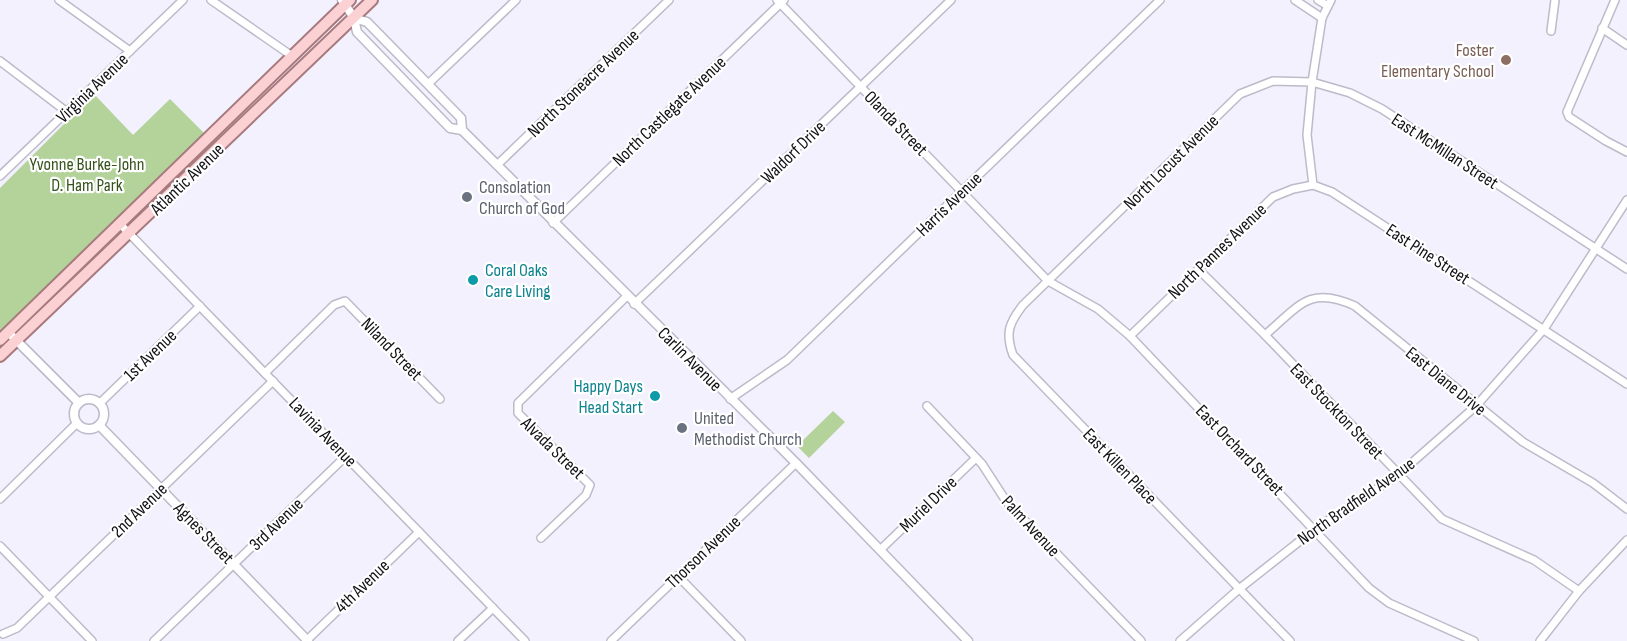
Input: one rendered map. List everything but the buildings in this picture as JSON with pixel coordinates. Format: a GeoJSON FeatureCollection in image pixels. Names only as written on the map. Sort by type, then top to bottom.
{"type":"FeatureCollection","features":[{"type":"Feature","properties":{"kind":"main road","name":"Atlantic Avenue"},"geometry":{"type":"LineString","coordinates":[[0,356],[372,0]]}},
{"type":"Feature","properties":{"kind":"main road","name":"Atlantic Avenue"},"geometry":{"type":"LineString","coordinates":[[4,336],[345,2]]}},
{"type":"Feature","properties":{"kind":"street"},"geometry":{"type":"LineString","coordinates":[[59,0],[130,51]]}},
{"type":"Feature","properties":{"kind":"street","name":"Virginia Avenue"},"geometry":{"type":"LineString","coordinates":[[1,173],[183,0]]}},
{"type":"Feature","properties":{"kind":"street"},"geometry":{"type":"LineString","coordinates":[[211,0],[292,56]]}},
{"type":"Feature","properties":{"kind":"street"},"geometry":{"type":"LineString","coordinates":[[428,84],[516,0]]}},
{"type":"Feature","properties":{"kind":"street","name":"North Stoneacre Avenue"},"geometry":{"type":"LineString","coordinates":[[497,165],[669,0]]}},
{"type":"Feature","properties":{"kind":"street","name":"Waldorf Drive"},"geometry":{"type":"LineString","coordinates":[[634,304],[951,0]]}},
{"type":"Feature","properties":{"kind":"street","name":"Harris Avenue"},"geometry":{"type":"LineString","coordinates":[[730,399],[787,360],[1160,0]]}},
{"type":"Feature","properties":{"kind":"street"},"geometry":{"type":"LineString","coordinates":[[1295,0],[1322,18]]}},
{"type":"Feature","properties":{"kind":"street"},"geometry":{"type":"LineString","coordinates":[[1313,185],[1307,135],[1322,18],[1329,3],[1318,0]]}},
{"type":"Feature","properties":{"kind":"street"},"geometry":{"type":"LineString","coordinates":[[1551,31],[1555,0]]}},
{"type":"Feature","properties":{"kind":"street"},"geometry":{"type":"LineString","coordinates":[[1615,0],[1567,112],[1569,117],[1627,152]]}},
{"type":"Feature","properties":{"kind":"street","name":"Olanda Street"},"geometry":{"type":"LineString","coordinates":[[780,1],[1014,245]]}},
{"type":"Feature","properties":{"kind":"street","name":"North Castlegate Avenue"},"geometry":{"type":"LineString","coordinates":[[554,223],[780,1]]}},
{"type":"Feature","properties":{"kind":"street","name":"Carlin Avenue"},"geometry":{"type":"LineString","coordinates":[[345,2],[354,18],[357,32],[450,128],[462,130],[626,297],[796,463],[968,641]]}},
{"type":"Feature","properties":{"kind":"street","name":"Carlin Avenue"},"geometry":{"type":"LineString","coordinates":[[354,18],[367,22],[461,118],[462,130]]}},
{"type":"Feature","properties":{"kind":"street"},"geometry":{"type":"LineString","coordinates":[[1602,28],[1627,45]]}},
{"type":"Feature","properties":{"kind":"street"},"geometry":{"type":"LineString","coordinates":[[0,61],[67,112]]}},
{"type":"Feature","properties":{"kind":"street","name":"North Locust Avenue"},"geometry":{"type":"LineString","coordinates":[[1048,281],[1098,235],[1240,94],[1273,81],[1312,82]]}},
{"type":"Feature","properties":{"kind":"street","name":"East McMillan Street"},"geometry":{"type":"LineString","coordinates":[[1312,82],[1350,93],[1382,109],[1627,269]]}},
{"type":"Feature","properties":{"kind":"street","name":"North Pannes Avenue"},"geometry":{"type":"LineString","coordinates":[[1130,336],[1273,197],[1293,189],[1313,185]]}},
{"type":"Feature","properties":{"kind":"street","name":"East Pine Street"},"geometry":{"type":"LineString","coordinates":[[1313,185],[1332,192],[1627,384]]}},
{"type":"Feature","properties":{"kind":"street","name":"North Bradfield Avenue"},"geometry":{"type":"LineString","coordinates":[[1180,641],[1239,589],[1315,529],[1398,474],[1476,406],[1544,328],[1627,200]]}},
{"type":"Feature","properties":{"kind":"street","name":"Lavinia Avenue"},"geometry":{"type":"LineString","coordinates":[[120,224],[525,641]]}},
{"type":"Feature","properties":{"kind":"street","name":"East Orchard Street"},"geometry":{"type":"LineString","coordinates":[[1014,245],[1048,281],[1098,309],[1130,336],[1381,598],[1474,641]]}},
{"type":"Feature","properties":{"kind":"street","name":"East Stockton Street"},"geometry":{"type":"LineString","coordinates":[[1198,269],[1265,335],[1442,519],[1534,560],[1579,591]]}},
{"type":"Feature","properties":{"kind":"street","name":"East Killen Place"},"geometry":{"type":"LineString","coordinates":[[1048,281],[1011,321],[1008,339],[1013,355],[1290,641]]}},
{"type":"Feature","properties":{"kind":"street","name":"East Diane Drive"},"geometry":{"type":"LineString","coordinates":[[1265,335],[1300,305],[1316,297],[1334,296],[1355,306],[1523,442],[1593,483],[1627,509]]}},
{"type":"Feature","properties":{"kind":"street","name":"Alvada Street"},"geometry":{"type":"LineString","coordinates":[[541,538],[590,488],[588,482],[518,413],[517,407],[524,395],[626,297]]}},
{"type":"Feature","properties":{"kind":"street","name":"Niland Street"},"geometry":{"type":"LineString","coordinates":[[265,373],[334,304],[342,301],[351,305],[440,399]]}},
{"type":"Feature","properties":{"kind":"street","name":"1st Avenue"},"geometry":{"type":"LineString","coordinates":[[100,403],[200,306]]}},
{"type":"Feature","properties":{"kind":"street"},"geometry":{"type":"LineString","coordinates":[[4,336],[16,340],[79,403]]}},
{"type":"Feature","properties":{"kind":"street","name":"2nd Avenue"},"geometry":{"type":"LineString","coordinates":[[3,634],[17,628],[273,381]]}},
{"type":"Feature","properties":{"kind":"street"},"geometry":{"type":"LineString","coordinates":[[90,399],[100,403],[104,413],[99,425],[86,429],[78,423],[74,415],[79,403],[90,399]]}},
{"type":"Feature","properties":{"kind":"street","name":"Palm Avenue"},"geometry":{"type":"LineString","coordinates":[[927,406],[976,458],[1006,501],[1141,641]]}},
{"type":"Feature","properties":{"kind":"street"},"geometry":{"type":"LineString","coordinates":[[0,499],[78,423]]}},
{"type":"Feature","properties":{"kind":"street","name":"Agnes Street"},"geometry":{"type":"LineString","coordinates":[[99,425],[307,641]]}},
{"type":"Feature","properties":{"kind":"street","name":"3rd Avenue"},"geometry":{"type":"LineString","coordinates":[[154,641],[346,456]]}},
{"type":"Feature","properties":{"kind":"street","name":"Muriel Drive"},"geometry":{"type":"LineString","coordinates":[[880,550],[976,458]]}},
{"type":"Feature","properties":{"kind":"street","name":"Thorson Avenue"},"geometry":{"type":"LineString","coordinates":[[611,641],[796,463]]}},
{"type":"Feature","properties":{"kind":"street","name":"4th Avenue"},"geometry":{"type":"LineString","coordinates":[[307,641],[419,532]]}},
{"type":"Feature","properties":{"kind":"street"},"geometry":{"type":"LineString","coordinates":[[1540,641],[1579,591],[1627,540]]}},
{"type":"Feature","properties":{"kind":"street"},"geometry":{"type":"LineString","coordinates":[[0,546],[92,641]]}},
{"type":"Feature","properties":{"kind":"street"},"geometry":{"type":"LineString","coordinates":[[678,576],[741,641]]}},
{"type":"Feature","properties":{"kind":"street"},"geometry":{"type":"LineString","coordinates":[[458,641],[493,608]]}},
{"type":"Feature","properties":{"kind":"green space","name":"Yvonne Burke-John D. Ham Park"},"geometry":{"type":"Polygon","coordinates":[[[94,94],[133,135],[170,99],[205,134],[0,331],[0,188],[94,94]]]}},
{"type":"Feature","properties":{"kind":"green space"},"geometry":{"type":"Polygon","coordinates":[[[833,411],[845,422],[809,458],[797,446],[833,411]]]}},
{"type":"Feature","properties":{"kind":"place","name":"Foster Elementary School"},"geometry":{"type":"Point","coordinates":[1506,60]}},
{"type":"Feature","properties":{"kind":"place","name":"Consolation Church of God"},"geometry":{"type":"Point","coordinates":[467,197]}},
{"type":"Feature","properties":{"kind":"place","name":"Coral Oaks Care Living"},"geometry":{"type":"Point","coordinates":[473,280]}},
{"type":"Feature","properties":{"kind":"place","name":"Happy Days Head Start"},"geometry":{"type":"Point","coordinates":[655,396]}},
{"type":"Feature","properties":{"kind":"place","name":"United Methodist Church"},"geometry":{"type":"Point","coordinates":[682,428]}}]}
